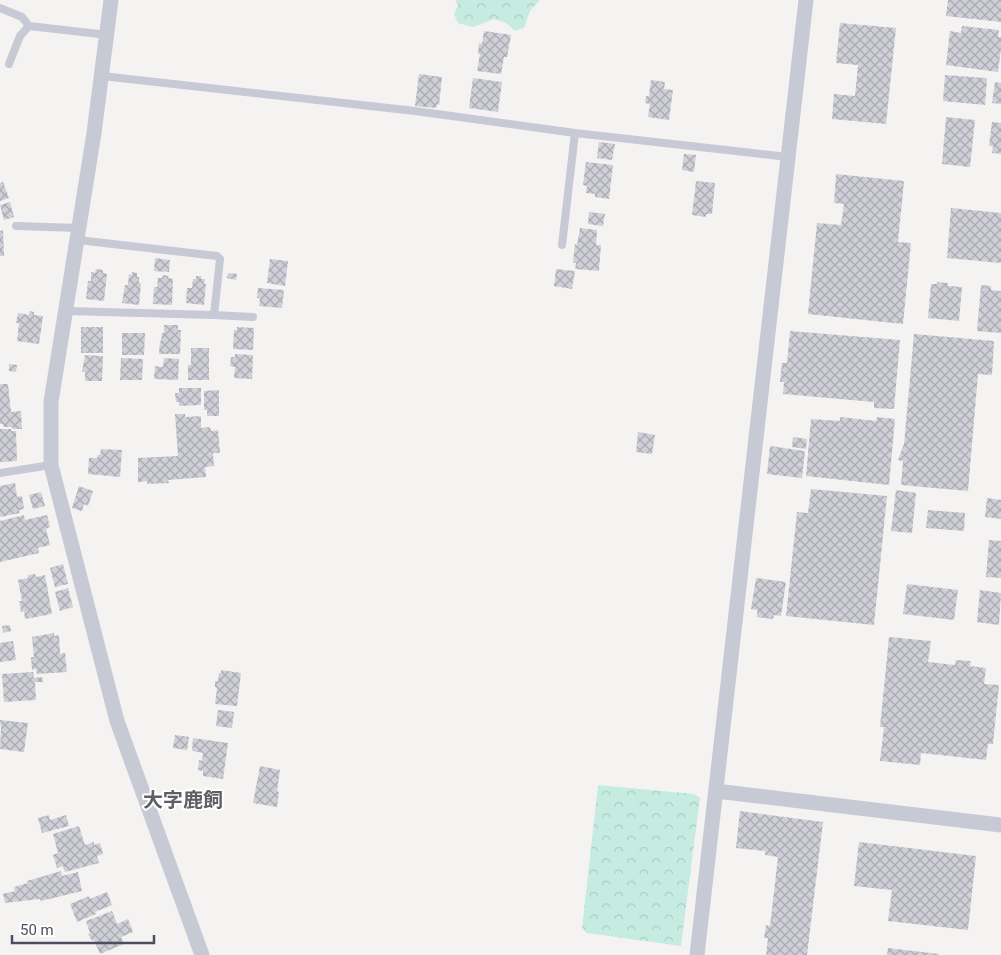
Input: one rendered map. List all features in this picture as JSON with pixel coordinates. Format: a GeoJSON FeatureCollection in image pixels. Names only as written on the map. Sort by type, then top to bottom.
{"type":"FeatureCollection","features":[{"type":"Feature","properties":{"kind":"street"},"geometry":{"type":"LineString","coordinates":[[111,0],[102,76],[51,402],[51,465],[117,721],[202,955]]}},
{"type":"Feature","properties":{"kind":"street"},"geometry":{"type":"LineString","coordinates":[[697,955],[806,0]]}},
{"type":"Feature","properties":{"kind":"street"},"geometry":{"type":"LineString","coordinates":[[716,791],[1001,825]]}},
{"type":"Feature","properties":{"kind":"lane"},"geometry":{"type":"LineString","coordinates":[[0,8],[22,17],[30,26],[108,35]]}},
{"type":"Feature","properties":{"kind":"lane"},"geometry":{"type":"LineString","coordinates":[[9,64],[20,36],[30,26]]}},
{"type":"Feature","properties":{"kind":"lane"},"geometry":{"type":"LineString","coordinates":[[102,76],[415,111],[575,133],[788,157]]}},
{"type":"Feature","properties":{"kind":"lane"},"geometry":{"type":"LineString","coordinates":[[562,245],[575,133]]}},
{"type":"Feature","properties":{"kind":"lane"},"geometry":{"type":"LineString","coordinates":[[16,226],[217,256],[220,259],[214,315]]}},
{"type":"Feature","properties":{"kind":"lane"},"geometry":{"type":"LineString","coordinates":[[66,311],[253,317]]}},
{"type":"Feature","properties":{"kind":"lane"},"geometry":{"type":"LineString","coordinates":[[0,473],[51,465]]}},
{"type":"Feature","properties":{"kind":"green space"},"geometry":{"type":"Polygon","coordinates":[[[455,0],[540,0],[530,11],[524,28],[515,31],[506,23],[494,19],[473,27],[458,23],[454,14],[458,5],[455,0]]]}},
{"type":"Feature","properties":{"kind":"green space"},"geometry":{"type":"Polygon","coordinates":[[[598,785],[694,794],[700,798],[681,946],[587,933],[582,928],[598,785]]]}},
{"type":"Feature","properties":{"kind":"building"},"geometry":{"type":"Polygon","coordinates":[[[948,0],[1001,0],[1001,22],[946,16],[948,0]]]}},
{"type":"Feature","properties":{"kind":"building"},"geometry":{"type":"Polygon","coordinates":[[[840,23],[896,28],[886,124],[832,119],[834,94],[855,96],[858,65],[836,63],[840,23]]]}},
{"type":"Feature","properties":{"kind":"building"},"geometry":{"type":"Polygon","coordinates":[[[962,26],[999,30],[998,37],[1001,37],[1001,49],[998,72],[946,65],[950,31],[961,33],[962,26]]]}},
{"type":"Feature","properties":{"kind":"building"},"geometry":{"type":"Polygon","coordinates":[[[484,31],[511,35],[507,57],[504,57],[501,74],[477,71],[480,54],[478,54],[479,43],[482,44],[484,31]]]}},
{"type":"Feature","properties":{"kind":"building"},"geometry":{"type":"Polygon","coordinates":[[[419,74],[442,77],[439,105],[437,104],[436,108],[415,106],[419,74]]]}},
{"type":"Feature","properties":{"kind":"building"},"geometry":{"type":"Polygon","coordinates":[[[945,75],[987,78],[985,105],[943,101],[945,75]]]}},
{"type":"Feature","properties":{"kind":"building"},"geometry":{"type":"Polygon","coordinates":[[[473,78],[502,82],[498,112],[469,108],[473,78]]]}},
{"type":"Feature","properties":{"kind":"building"},"geometry":{"type":"Polygon","coordinates":[[[651,80],[665,82],[664,89],[673,90],[669,120],[648,117],[650,104],[645,103],[646,96],[649,96],[651,80]]]}},
{"type":"Feature","properties":{"kind":"building"},"geometry":{"type":"Polygon","coordinates":[[[995,82],[1001,83],[1001,104],[992,103],[995,82]]]}},
{"type":"Feature","properties":{"kind":"building"},"geometry":{"type":"Polygon","coordinates":[[[946,117],[975,120],[970,167],[942,164],[946,117]]]}},
{"type":"Feature","properties":{"kind":"building"},"geometry":{"type":"Polygon","coordinates":[[[992,122],[1001,123],[1001,154],[992,153],[993,146],[989,146],[992,122]]]}},
{"type":"Feature","properties":{"kind":"building"},"geometry":{"type":"Polygon","coordinates":[[[599,142],[615,144],[612,160],[597,158],[599,142]]]}},
{"type":"Feature","properties":{"kind":"building"},"geometry":{"type":"Polygon","coordinates":[[[684,154],[696,155],[694,172],[682,170],[684,154]]]}},
{"type":"Feature","properties":{"kind":"building"},"geometry":{"type":"Polygon","coordinates":[[[586,162],[613,165],[609,199],[595,197],[595,194],[586,193],[587,186],[583,185],[586,162]]]}},
{"type":"Feature","properties":{"kind":"building"},"geometry":{"type":"Polygon","coordinates":[[[836,174],[904,181],[898,242],[911,243],[903,324],[808,314],[817,223],[841,225],[844,204],[834,203],[836,174]]]}},
{"type":"Feature","properties":{"kind":"building"},"geometry":{"type":"Polygon","coordinates":[[[696,181],[715,183],[712,214],[706,214],[706,217],[692,215],[696,181]]]}},
{"type":"Feature","properties":{"kind":"building"},"geometry":{"type":"Polygon","coordinates":[[[3,182],[9,198],[0,201],[0,183],[3,182]]]}},
{"type":"Feature","properties":{"kind":"building"},"geometry":{"type":"Polygon","coordinates":[[[10,202],[14,217],[4,220],[0,205],[10,202]]]}},
{"type":"Feature","properties":{"kind":"building"},"geometry":{"type":"Polygon","coordinates":[[[951,208],[1001,213],[1001,263],[947,258],[951,208]]]}},
{"type":"Feature","properties":{"kind":"building"},"geometry":{"type":"Polygon","coordinates":[[[589,212],[605,214],[603,226],[588,224],[589,212]]]}},
{"type":"Feature","properties":{"kind":"building"},"geometry":{"type":"Polygon","coordinates":[[[580,228],[597,230],[596,245],[601,245],[599,271],[575,269],[576,263],[573,263],[575,244],[577,245],[580,228]]]}},
{"type":"Feature","properties":{"kind":"building"},"geometry":{"type":"Polygon","coordinates":[[[3,230],[4,256],[0,256],[0,231],[3,230]]]}},
{"type":"Feature","properties":{"kind":"building"},"geometry":{"type":"Polygon","coordinates":[[[155,258],[170,260],[169,272],[154,271],[155,258]]]}},
{"type":"Feature","properties":{"kind":"building"},"geometry":{"type":"Polygon","coordinates":[[[270,259],[288,261],[285,286],[267,283],[270,259]]]}},
{"type":"Feature","properties":{"kind":"building"},"geometry":{"type":"Polygon","coordinates":[[[96,269],[103,270],[103,273],[107,274],[104,301],[86,299],[88,281],[91,281],[91,272],[95,273],[96,269]]]}},
{"type":"Feature","properties":{"kind":"building"},"geometry":{"type":"Polygon","coordinates":[[[556,269],[575,271],[572,289],[554,286],[556,269]]]}},
{"type":"Feature","properties":{"kind":"building"},"geometry":{"type":"Polygon","coordinates":[[[132,272],[137,273],[139,283],[141,283],[139,305],[122,303],[125,285],[128,285],[129,274],[132,275],[132,272]]]}},
{"type":"Feature","properties":{"kind":"building"},"geometry":{"type":"Polygon","coordinates":[[[228,273],[237,274],[236,280],[227,278],[228,273]]]}},
{"type":"Feature","properties":{"kind":"building"},"geometry":{"type":"Polygon","coordinates":[[[163,275],[173,279],[172,305],[153,304],[154,287],[157,287],[158,278],[162,278],[163,275]]]}},
{"type":"Feature","properties":{"kind":"building"},"geometry":{"type":"Polygon","coordinates":[[[196,276],[201,276],[201,279],[205,279],[204,305],[186,303],[187,288],[192,288],[193,279],[196,279],[196,276]]]}},
{"type":"Feature","properties":{"kind":"building"},"geometry":{"type":"Polygon","coordinates":[[[937,282],[948,283],[948,286],[962,287],[959,321],[928,318],[931,284],[937,284],[937,282]]]}},
{"type":"Feature","properties":{"kind":"building"},"geometry":{"type":"Polygon","coordinates":[[[981,285],[991,286],[991,290],[1001,291],[1001,333],[977,331],[981,285]]]}},
{"type":"Feature","properties":{"kind":"building"},"geometry":{"type":"Polygon","coordinates":[[[258,288],[284,290],[282,308],[259,306],[260,298],[257,298],[258,288]]]}},
{"type":"Feature","properties":{"kind":"building"},"geometry":{"type":"Polygon","coordinates":[[[30,311],[34,312],[34,315],[43,316],[39,344],[17,341],[19,323],[16,323],[18,313],[29,315],[30,311]]]}},
{"type":"Feature","properties":{"kind":"building"},"geometry":{"type":"Polygon","coordinates":[[[164,325],[178,325],[178,330],[181,330],[180,354],[159,354],[164,325]]]}},
{"type":"Feature","properties":{"kind":"building"},"geometry":{"type":"Polygon","coordinates":[[[81,327],[103,327],[103,353],[81,353],[81,327]]]}},
{"type":"Feature","properties":{"kind":"building"},"geometry":{"type":"Polygon","coordinates":[[[237,327],[254,328],[253,350],[233,349],[234,330],[237,330],[237,327]]]}},
{"type":"Feature","properties":{"kind":"building"},"geometry":{"type":"Polygon","coordinates":[[[790,331],[900,340],[894,409],[874,408],[874,402],[783,394],[784,382],[780,382],[782,363],[787,363],[790,331]]]}},
{"type":"Feature","properties":{"kind":"building"},"geometry":{"type":"Polygon","coordinates":[[[122,333],[145,333],[144,355],[122,355],[122,333]]]}},
{"type":"Feature","properties":{"kind":"building"},"geometry":{"type":"Polygon","coordinates":[[[914,334],[994,341],[992,375],[978,374],[968,491],[901,485],[903,461],[898,460],[904,444],[914,334]]]}},
{"type":"Feature","properties":{"kind":"building"},"geometry":{"type":"Polygon","coordinates":[[[191,348],[209,348],[209,380],[188,380],[188,365],[191,365],[191,348]]]}},
{"type":"Feature","properties":{"kind":"building"},"geometry":{"type":"Polygon","coordinates":[[[235,354],[253,355],[252,379],[234,378],[235,367],[230,366],[231,357],[235,357],[235,354]]]}},
{"type":"Feature","properties":{"kind":"building"},"geometry":{"type":"Polygon","coordinates":[[[85,355],[103,356],[102,381],[85,381],[85,372],[82,372],[85,355]]]}},
{"type":"Feature","properties":{"kind":"building"},"geometry":{"type":"Polygon","coordinates":[[[121,358],[143,359],[142,380],[120,380],[121,358]]]}},
{"type":"Feature","properties":{"kind":"building"},"geometry":{"type":"Polygon","coordinates":[[[164,358],[179,359],[178,380],[154,379],[155,366],[163,367],[164,358]]]}},
{"type":"Feature","properties":{"kind":"building"},"geometry":{"type":"Polygon","coordinates":[[[9,364],[17,365],[16,372],[9,371],[9,364]]]}},
{"type":"Feature","properties":{"kind":"building"},"geometry":{"type":"Polygon","coordinates":[[[0,384],[8,384],[11,412],[21,411],[22,429],[4,427],[3,424],[0,424],[0,384]]]}},
{"type":"Feature","properties":{"kind":"building"},"geometry":{"type":"Polygon","coordinates":[[[179,388],[201,388],[201,405],[179,406],[179,402],[176,402],[175,393],[179,393],[179,388]]]}},
{"type":"Feature","properties":{"kind":"building"},"geometry":{"type":"Polygon","coordinates":[[[219,390],[219,416],[207,416],[207,410],[204,410],[204,391],[219,390]]]}},
{"type":"Feature","properties":{"kind":"building"},"geometry":{"type":"Polygon","coordinates":[[[175,414],[185,414],[185,417],[201,416],[201,428],[210,427],[211,431],[218,430],[220,453],[213,453],[214,466],[205,467],[206,477],[168,480],[169,483],[147,484],[147,481],[138,482],[138,458],[178,456],[175,414]]]}},
{"type":"Feature","properties":{"kind":"building"},"geometry":{"type":"Polygon","coordinates":[[[840,417],[876,421],[877,417],[895,419],[889,485],[806,476],[811,419],[840,421],[840,417]]]}},
{"type":"Feature","properties":{"kind":"building"},"geometry":{"type":"Polygon","coordinates":[[[0,429],[16,431],[17,461],[0,462],[0,429]]]}},
{"type":"Feature","properties":{"kind":"building"},"geometry":{"type":"Polygon","coordinates":[[[638,432],[655,435],[652,454],[636,452],[638,432]]]}},
{"type":"Feature","properties":{"kind":"building"},"geometry":{"type":"Polygon","coordinates":[[[793,437],[807,439],[806,449],[792,447],[793,437]]]}},
{"type":"Feature","properties":{"kind":"building"},"geometry":{"type":"Polygon","coordinates":[[[770,446],[805,451],[802,478],[767,474],[770,446]]]}},
{"type":"Feature","properties":{"kind":"building"},"geometry":{"type":"Polygon","coordinates":[[[101,449],[122,450],[120,477],[88,474],[89,458],[97,458],[100,455],[101,449]]]}},
{"type":"Feature","properties":{"kind":"building"},"geometry":{"type":"Polygon","coordinates":[[[15,483],[17,497],[22,496],[24,509],[19,510],[20,513],[0,517],[0,486],[15,483]]]}},
{"type":"Feature","properties":{"kind":"building"},"geometry":{"type":"Polygon","coordinates":[[[79,486],[93,491],[88,506],[84,504],[82,511],[72,508],[79,486]]]}},
{"type":"Feature","properties":{"kind":"building"},"geometry":{"type":"Polygon","coordinates":[[[811,489],[887,496],[874,625],[786,616],[797,512],[808,513],[811,489]]]}},
{"type":"Feature","properties":{"kind":"building"},"geometry":{"type":"Polygon","coordinates":[[[896,490],[916,493],[912,533],[891,531],[896,490]]]}},
{"type":"Feature","properties":{"kind":"building"},"geometry":{"type":"Polygon","coordinates":[[[41,492],[45,506],[33,509],[29,495],[41,492]]]}},
{"type":"Feature","properties":{"kind":"building"},"geometry":{"type":"Polygon","coordinates":[[[987,498],[1001,500],[1001,519],[985,517],[987,498]]]}},
{"type":"Feature","properties":{"kind":"building"},"geometry":{"type":"Polygon","coordinates":[[[928,510],[965,513],[964,531],[926,528],[928,510]]]}},
{"type":"Feature","properties":{"kind":"building"},"geometry":{"type":"Polygon","coordinates":[[[24,515],[25,520],[47,515],[50,527],[46,529],[50,545],[38,548],[39,553],[0,562],[0,521],[24,515]]]}},
{"type":"Feature","properties":{"kind":"building"},"geometry":{"type":"Polygon","coordinates":[[[989,540],[1001,541],[1001,578],[986,577],[989,540]]]}},
{"type":"Feature","properties":{"kind":"building"},"geometry":{"type":"Polygon","coordinates":[[[63,564],[68,584],[55,587],[50,568],[63,564]]]}},
{"type":"Feature","properties":{"kind":"building"},"geometry":{"type":"Polygon","coordinates":[[[35,574],[36,577],[45,575],[52,614],[25,619],[24,611],[21,612],[19,601],[22,601],[18,580],[35,574]]]}},
{"type":"Feature","properties":{"kind":"building"},"geometry":{"type":"Polygon","coordinates":[[[756,578],[786,582],[781,616],[774,615],[773,619],[757,617],[757,610],[751,609],[756,578]]]}},
{"type":"Feature","properties":{"kind":"building"},"geometry":{"type":"Polygon","coordinates":[[[907,584],[958,590],[954,620],[903,614],[907,584]]]}},
{"type":"Feature","properties":{"kind":"building"},"geometry":{"type":"Polygon","coordinates":[[[68,588],[73,607],[60,611],[55,592],[68,588]]]}},
{"type":"Feature","properties":{"kind":"building"},"geometry":{"type":"Polygon","coordinates":[[[980,590],[1001,593],[999,625],[977,622],[980,590]]]}},
{"type":"Feature","properties":{"kind":"building"},"geometry":{"type":"Polygon","coordinates":[[[10,625],[11,631],[3,633],[2,626],[10,625]]]}},
{"type":"Feature","properties":{"kind":"building"},"geometry":{"type":"Polygon","coordinates":[[[54,633],[54,636],[59,635],[60,654],[65,653],[67,672],[37,674],[36,669],[32,670],[31,657],[34,657],[32,637],[54,633]]]}},
{"type":"Feature","properties":{"kind":"building"},"geometry":{"type":"Polygon","coordinates":[[[889,637],[931,641],[928,662],[955,665],[956,660],[971,661],[970,666],[986,668],[984,684],[999,685],[993,744],[988,744],[986,760],[921,753],[920,765],[880,761],[884,727],[880,727],[889,637]]]}},
{"type":"Feature","properties":{"kind":"building"},"geometry":{"type":"Polygon","coordinates":[[[13,641],[16,660],[0,662],[0,643],[13,641]]]}},
{"type":"Feature","properties":{"kind":"building"},"geometry":{"type":"Polygon","coordinates":[[[221,670],[241,673],[237,706],[215,704],[217,688],[215,687],[215,681],[218,681],[221,670]]]}},
{"type":"Feature","properties":{"kind":"building"},"geometry":{"type":"Polygon","coordinates":[[[33,672],[34,678],[42,677],[43,682],[35,682],[36,700],[4,702],[2,674],[33,672]]]}},
{"type":"Feature","properties":{"kind":"building"},"geometry":{"type":"Polygon","coordinates":[[[218,710],[234,712],[232,728],[216,726],[218,710]]]}},
{"type":"Feature","properties":{"kind":"building"},"geometry":{"type":"Polygon","coordinates":[[[0,720],[28,723],[24,752],[0,749],[0,720]]]}},
{"type":"Feature","properties":{"kind":"building"},"geometry":{"type":"Polygon","coordinates":[[[175,735],[189,737],[187,750],[173,748],[175,735]]]}},
{"type":"Feature","properties":{"kind":"building"},"geometry":{"type":"Polygon","coordinates":[[[193,738],[228,743],[223,779],[203,776],[203,771],[198,770],[199,760],[202,761],[203,753],[192,751],[193,738]]]}},
{"type":"Feature","properties":{"kind":"building"},"geometry":{"type":"Polygon","coordinates":[[[260,766],[280,770],[277,807],[253,803],[260,766]]]}},
{"type":"Feature","properties":{"kind":"building"},"geometry":{"type":"Polygon","coordinates":[[[740,811],[823,822],[807,955],[766,955],[768,938],[764,938],[766,925],[770,926],[778,857],[765,855],[765,851],[736,848],[740,811]]]}},
{"type":"Feature","properties":{"kind":"building"},"geometry":{"type":"Polygon","coordinates":[[[49,815],[50,820],[66,815],[69,826],[42,833],[38,818],[49,815]]]}},
{"type":"Feature","properties":{"kind":"building"},"geometry":{"type":"Polygon","coordinates":[[[79,826],[85,845],[94,842],[94,845],[100,843],[103,854],[97,856],[99,863],[65,872],[63,866],[57,868],[53,855],[58,853],[53,834],[79,826]]]}},
{"type":"Feature","properties":{"kind":"building"},"geometry":{"type":"Polygon","coordinates":[[[859,842],[976,856],[968,930],[888,921],[892,890],[854,886],[859,842]]]}},
{"type":"Feature","properties":{"kind":"building"},"geometry":{"type":"Polygon","coordinates":[[[61,871],[62,876],[78,872],[82,891],[41,901],[40,899],[5,903],[3,894],[15,891],[14,887],[61,871]]]}},
{"type":"Feature","properties":{"kind":"building"},"geometry":{"type":"Polygon","coordinates":[[[107,892],[112,905],[77,922],[70,904],[89,896],[90,899],[107,892]]]}},
{"type":"Feature","properties":{"kind":"building"},"geometry":{"type":"Polygon","coordinates":[[[112,911],[117,924],[128,919],[133,932],[121,937],[124,944],[100,954],[94,940],[92,941],[88,934],[90,933],[86,921],[112,911]]]}},
{"type":"Feature","properties":{"kind":"building"},"geometry":{"type":"Polygon","coordinates":[[[888,948],[939,954],[887,955],[888,948]]]}},
{"type":"Feature","properties":{"kind":"district","name":"大字鹿飼"},"geometry":{"type":"Point","coordinates":[183,800]}}]}
